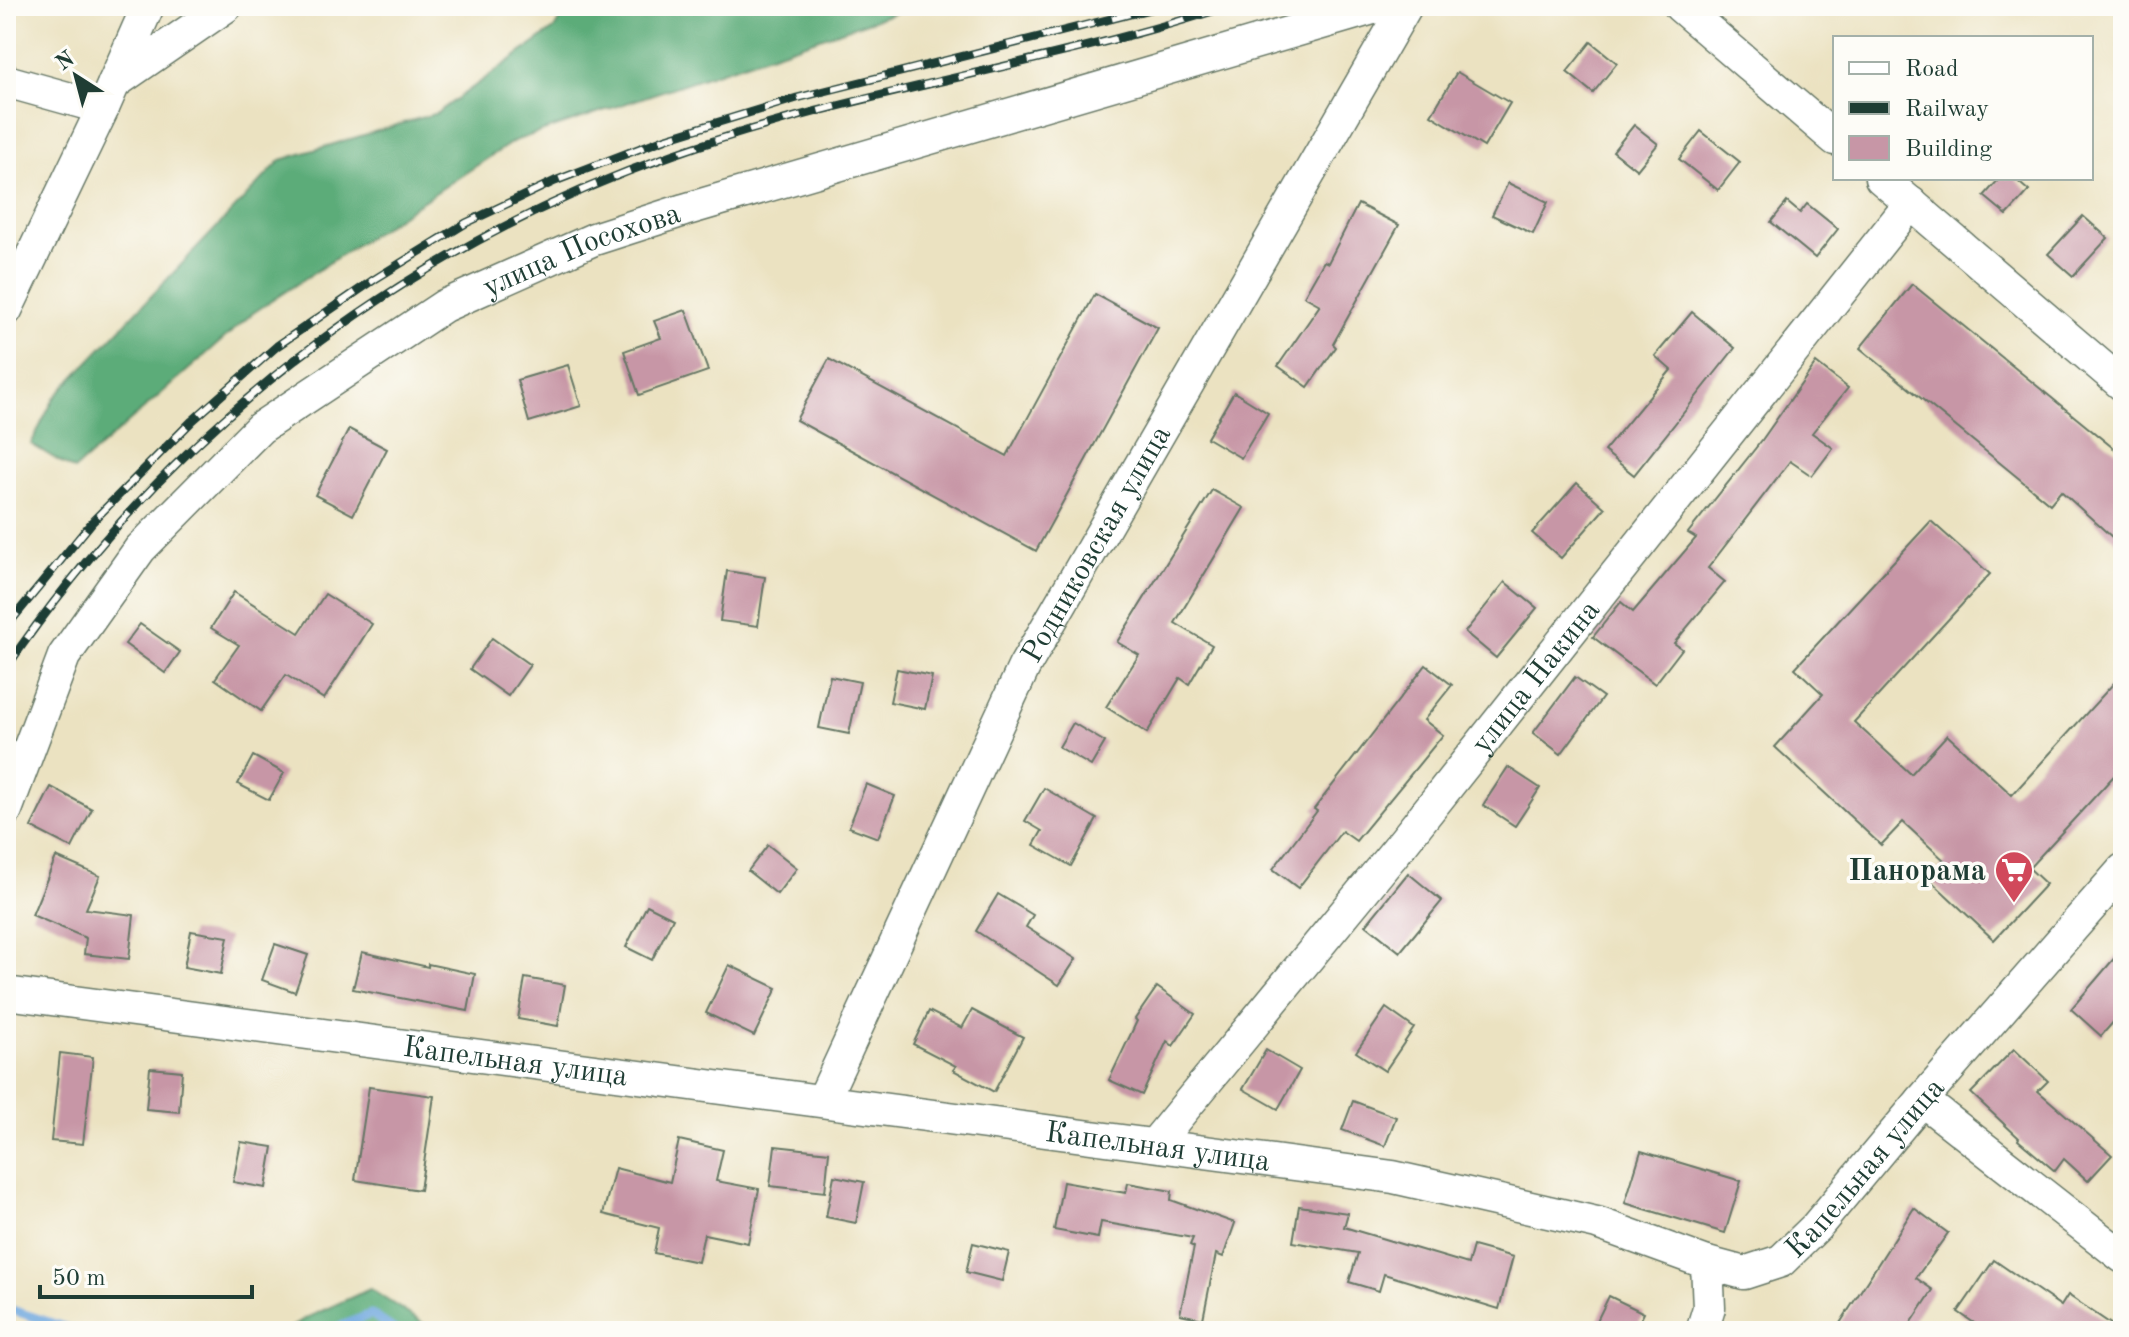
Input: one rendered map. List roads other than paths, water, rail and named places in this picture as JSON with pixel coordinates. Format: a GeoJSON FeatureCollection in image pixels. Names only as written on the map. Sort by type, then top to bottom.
{"type":"FeatureCollection","features":[{"type":"Feature","properties":{"kind":"street"},"geometry":{"type":"LineString","coordinates":[[6,310],[148,6]]}},
{"type":"Feature","properties":{"kind":"street"},"geometry":{"type":"LineString","coordinates":[[6,81],[109,95],[226,6]]}},
{"type":"Feature","properties":{"kind":"street","name":"улица Посохова"},"geometry":{"type":"LineString","coordinates":[[6,810],[64,656],[140,549],[260,428],[444,306],[594,239],[684,210],[1380,6]]}},
{"type":"Feature","properties":{"kind":"street","name":"Родниковская улица"},"geometry":{"type":"LineString","coordinates":[[823,1100],[1024,667],[1406,6]]}},
{"type":"Feature","properties":{"kind":"street"},"geometry":{"type":"LineString","coordinates":[[1680,6],[1833,137]]}},
{"type":"Feature","properties":{"kind":"street"},"geometry":{"type":"LineString","coordinates":[[1883,180],[2123,385]]}},
{"type":"Feature","properties":{"kind":"street","name":"улица Накина"},"geometry":{"type":"LineString","coordinates":[[1154,1145],[1404,841],[1911,203]]}},
{"type":"Feature","properties":{"kind":"street","name":"Капельная улица"},"geometry":{"type":"LineString","coordinates":[[6,993],[1393,1177],[1597,1223],[1707,1263],[1744,1273],[1781,1261],[1816,1227],[1922,1100],[2123,870]]}},
{"type":"Feature","properties":{"kind":"street"},"geometry":{"type":"LineString","coordinates":[[1922,1100],[2123,1257]]}},
{"type":"Feature","properties":{"kind":"street"},"geometry":{"type":"LineString","coordinates":[[1702,1331],[1709,1308],[1707,1263]]}},
{"type":"Feature","properties":{"kind":"waterway"},"geometry":{"type":"LineString","coordinates":[[6,1308],[76,1331]]}},
{"type":"Feature","properties":{"kind":"waterway"},"geometry":{"type":"LineString","coordinates":[[329,1331],[371,1314],[396,1331]]}},
{"type":"Feature","properties":{"kind":"railway"},"geometry":{"type":"LineString","coordinates":[[6,627],[93,521],[192,421],[277,346],[375,279],[466,223],[555,181],[667,138],[797,98],[1162,6]]}},
{"type":"Feature","properties":{"kind":"railway"},"geometry":{"type":"LineString","coordinates":[[6,668],[70,581],[141,501],[217,426],[298,358],[384,296],[475,242],[571,195],[672,155],[740,133],[810,113],[1090,46],[1228,6]]}},
{"type":"Feature","properties":{"kind":"place","name":"Панорама"},"geometry":{"type":"Point","coordinates":[2014,904]}}]}
